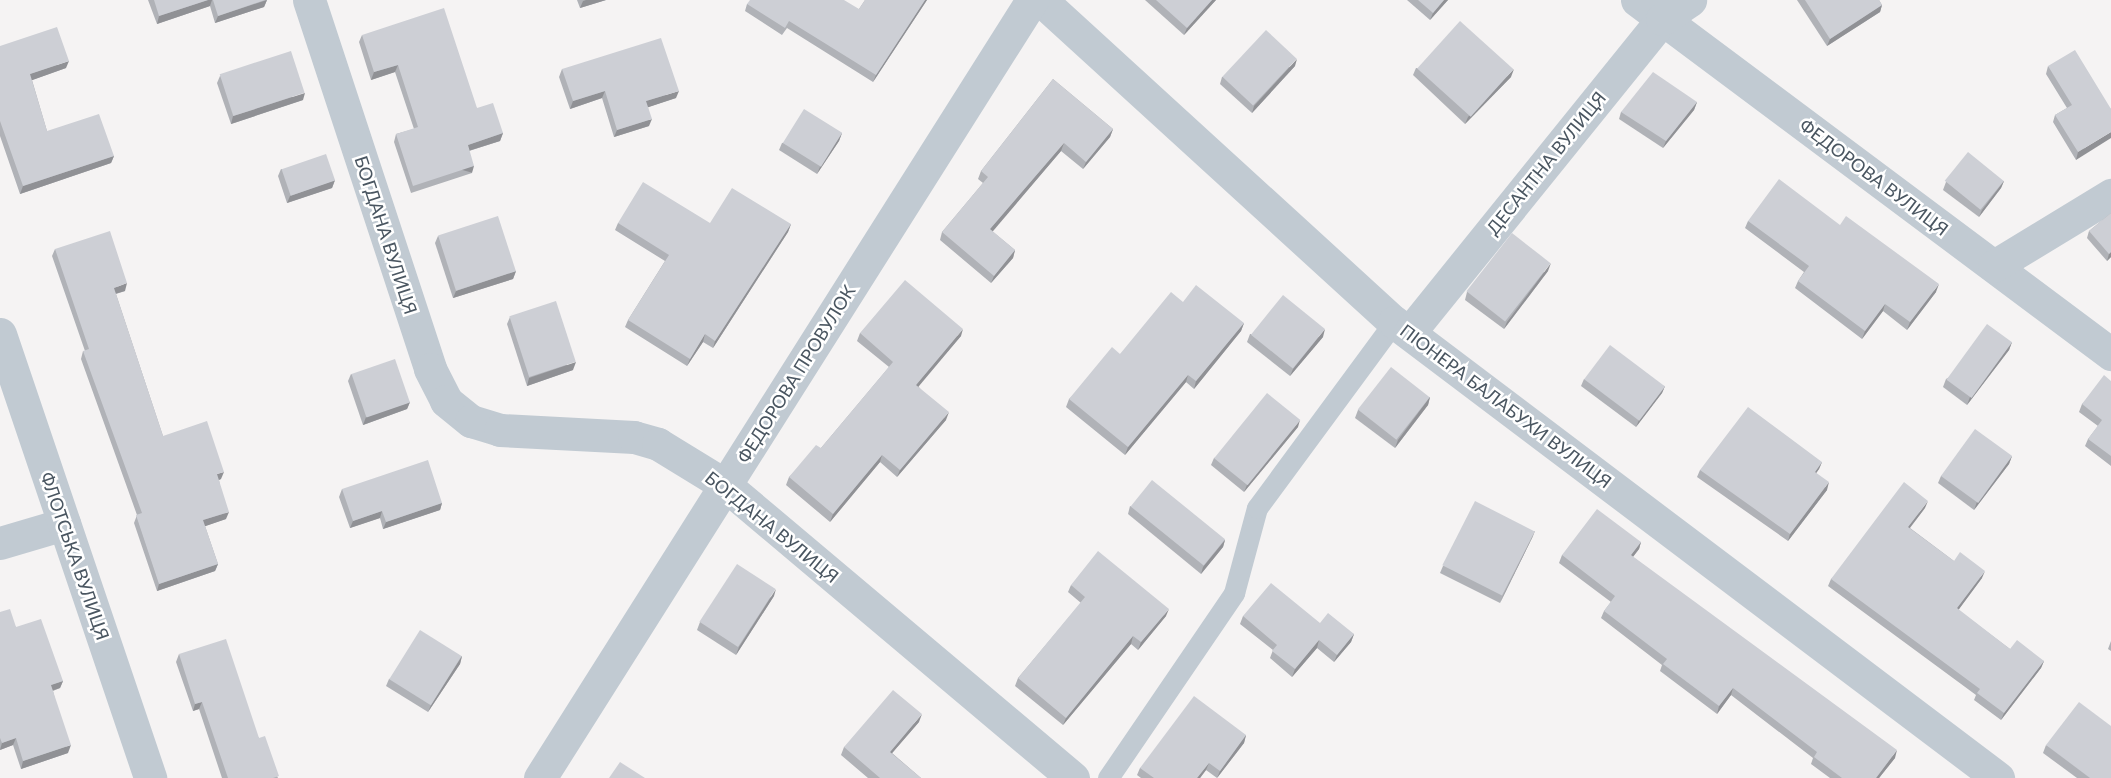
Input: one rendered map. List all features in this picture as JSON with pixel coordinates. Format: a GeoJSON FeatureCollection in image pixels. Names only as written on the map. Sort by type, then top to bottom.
{"type":"FeatureCollection","features":[{"type":"Feature","properties":{"kind":"street","name":"БОГДАНА ВУЛИЦЯ"},"geometry":{"type":"LineString","coordinates":[[309,0],[430,369],[446,401],[471,421],[500,430],[634,437],[658,444],[725,485],[1073,778]]}},
{"type":"Feature","properties":{"kind":"street","name":"ФЕДОРОВА ПРОВУЛОК"},"geometry":{"type":"LineString","coordinates":[[540,778],[1032,0]]}},
{"type":"Feature","properties":{"kind":"street","name":"ПІОНЕРА БАЛАБУХИ ВУЛИЦЯ"},"geometry":{"type":"LineString","coordinates":[[1041,0],[1402,328],[1998,778]]}},
{"type":"Feature","properties":{"kind":"street","name":"ДЕСАНТНА ВУЛИЦЯ"},"geometry":{"type":"LineString","coordinates":[[1402,328],[1650,9],[1690,0]]}},
{"type":"Feature","properties":{"kind":"street","name":"ФЕДОРОВА ВУЛИЦЯ"},"geometry":{"type":"LineString","coordinates":[[1650,9],[2111,354]]}},
{"type":"Feature","properties":{"kind":"street"},"geometry":{"type":"LineString","coordinates":[[1994,266],[2111,195]]}},
{"type":"Feature","properties":{"kind":"street","name":"ФЛОТСЬКА ВУЛИЦЯ"},"geometry":{"type":"LineString","coordinates":[[0,334],[150,778]]}},
{"type":"Feature","properties":{"kind":"street"},"geometry":{"type":"LineString","coordinates":[[0,543],[64,524]]}},
{"type":"Feature","properties":{"kind":"lane"},"geometry":{"type":"LineString","coordinates":[[1108,778],[1234,593],[1257,508],[1402,328]]}},
{"type":"Feature","properties":{"kind":"building"},"geometry":{"type":"Polygon","coordinates":[[[154,0],[208,0],[159,16],[154,0]]]}},
{"type":"Feature","properties":{"kind":"building"},"geometry":{"type":"Polygon","coordinates":[[[213,0],[265,0],[218,16],[213,0]]]}},
{"type":"Feature","properties":{"kind":"building"},"geometry":{"type":"Polygon","coordinates":[[[750,0],[844,0],[859,9],[865,0],[925,0],[876,75],[789,21],[785,28],[747,4],[750,0]]]}},
{"type":"Feature","properties":{"kind":"building"},"geometry":{"type":"Polygon","coordinates":[[[1156,0],[1212,0],[1187,28],[1156,0]]]}},
{"type":"Feature","properties":{"kind":"building"},"geometry":{"type":"Polygon","coordinates":[[[1418,0],[1444,0],[1433,13],[1418,0]]]}},
{"type":"Feature","properties":{"kind":"building"},"geometry":{"type":"Polygon","coordinates":[[[1805,0],[1879,0],[1882,5],[1830,39],[1805,0]]]}},
{"type":"Feature","properties":{"kind":"building"},"geometry":{"type":"Polygon","coordinates":[[[444,8],[477,108],[493,103],[503,133],[468,145],[474,166],[413,186],[396,134],[418,127],[398,65],[374,72],[362,35],[444,8]]]}},
{"type":"Feature","properties":{"kind":"building"},"geometry":{"type":"Polygon","coordinates":[[[1460,21],[1514,69],[1471,117],[1417,69],[1460,21]]]}},
{"type":"Feature","properties":{"kind":"building"},"geometry":{"type":"Polygon","coordinates":[[[57,27],[69,61],[30,74],[47,131],[99,114],[114,156],[23,186],[0,121],[0,46],[57,27]]]}},
{"type":"Feature","properties":{"kind":"building"},"geometry":{"type":"Polygon","coordinates":[[[1266,30],[1297,59],[1253,105],[1222,77],[1266,30]]]}},
{"type":"Feature","properties":{"kind":"building"},"geometry":{"type":"Polygon","coordinates":[[[661,38],[679,91],[646,101],[652,119],[617,130],[605,91],[573,101],[562,69],[661,38]]]}},
{"type":"Feature","properties":{"kind":"building"},"geometry":{"type":"Polygon","coordinates":[[[2075,50],[2111,109],[2111,132],[2078,152],[2055,115],[2072,105],[2048,66],[2075,50]]]}},
{"type":"Feature","properties":{"kind":"building"},"geometry":{"type":"Polygon","coordinates":[[[291,51],[305,93],[233,116],[220,74],[291,51]]]}},
{"type":"Feature","properties":{"kind":"building"},"geometry":{"type":"Polygon","coordinates":[[[1653,72],[1697,102],[1666,141],[1621,112],[1653,72]]]}},
{"type":"Feature","properties":{"kind":"building"},"geometry":{"type":"Polygon","coordinates":[[[1053,79],[1113,129],[1086,162],[1064,143],[990,229],[1015,250],[994,276],[942,232],[988,177],[981,171],[1053,79]]]}},
{"type":"Feature","properties":{"kind":"building"},"geometry":{"type":"Polygon","coordinates":[[[804,109],[842,133],[821,167],[783,143],[804,109]]]}},
{"type":"Feature","properties":{"kind":"building"},"geometry":{"type":"Polygon","coordinates":[[[1968,152],[2004,181],[1980,210],[1945,181],[1968,152]]]}},
{"type":"Feature","properties":{"kind":"building"},"geometry":{"type":"Polygon","coordinates":[[[326,154],[335,180],[291,196],[282,169],[326,154]]]}},
{"type":"Feature","properties":{"kind":"building"},"geometry":{"type":"Polygon","coordinates":[[[1779,179],[1840,225],[1846,216],[1939,284],[1910,322],[1885,304],[1865,331],[1798,281],[1809,266],[1748,221],[1779,179]]]}},
{"type":"Feature","properties":{"kind":"building"},"geometry":{"type":"Polygon","coordinates":[[[643,182],[710,223],[732,188],[791,224],[715,341],[705,334],[690,359],[628,320],[669,255],[618,223],[643,182]]]}},
{"type":"Feature","properties":{"kind":"building"},"geometry":{"type":"Polygon","coordinates":[[[2111,213],[2111,252],[2109,254],[2089,231],[2111,213]]]}},
{"type":"Feature","properties":{"kind":"building"},"geometry":{"type":"Polygon","coordinates":[[[498,216],[516,271],[456,291],[438,235],[498,216]]]}},
{"type":"Feature","properties":{"kind":"building"},"geometry":{"type":"Polygon","coordinates":[[[110,231],[127,283],[114,288],[163,436],[207,421],[224,472],[217,474],[229,512],[203,520],[218,564],[159,584],[136,515],[142,513],[83,351],[89,349],[55,249],[110,231]]]}},
{"type":"Feature","properties":{"kind":"building"},"geometry":{"type":"Polygon","coordinates":[[[1512,233],[1551,263],[1505,321],[1466,291],[1512,233]]]}},
{"type":"Feature","properties":{"kind":"building"},"geometry":{"type":"Polygon","coordinates":[[[905,280],[963,329],[916,385],[949,412],[900,470],[882,455],[833,514],[789,477],[816,445],[821,448],[893,362],[860,333],[905,280]]]}},
{"type":"Feature","properties":{"kind":"building"},"geometry":{"type":"Polygon","coordinates":[[[1196,285],[1244,323],[1196,381],[1188,375],[1128,447],[1069,399],[1112,347],[1120,354],[1171,292],[1183,302],[1196,285]]]}},
{"type":"Feature","properties":{"kind":"building"},"geometry":{"type":"Polygon","coordinates":[[[1283,295],[1325,329],[1293,369],[1251,335],[1283,295]]]}},
{"type":"Feature","properties":{"kind":"building"},"geometry":{"type":"Polygon","coordinates":[[[556,301],[576,362],[529,377],[509,316],[556,301]]]}},
{"type":"Feature","properties":{"kind":"building"},"geometry":{"type":"Polygon","coordinates":[[[1987,324],[2012,342],[1972,398],[1946,380],[1987,324]]]}},
{"type":"Feature","properties":{"kind":"building"},"geometry":{"type":"Polygon","coordinates":[[[1610,345],[1665,387],[1639,421],[1584,379],[1610,345]]]}},
{"type":"Feature","properties":{"kind":"building"},"geometry":{"type":"Polygon","coordinates":[[[395,359],[410,402],[366,417],[352,374],[395,359]]]}},
{"type":"Feature","properties":{"kind":"building"},"geometry":{"type":"Polygon","coordinates":[[[1391,367],[1430,397],[1396,440],[1358,410],[1391,367]]]}},
{"type":"Feature","properties":{"kind":"building"},"geometry":{"type":"Polygon","coordinates":[[[2104,375],[2111,381],[2111,456],[2088,439],[2102,420],[2082,404],[2104,375]]]}},
{"type":"Feature","properties":{"kind":"building"},"geometry":{"type":"Polygon","coordinates":[[[1267,393],[1300,420],[1248,485],[1214,458],[1267,393]]]}},
{"type":"Feature","properties":{"kind":"building"},"geometry":{"type":"Polygon","coordinates":[[[1748,407],[1822,462],[1815,472],[1829,482],[1790,534],[1700,470],[1748,407]]]}},
{"type":"Feature","properties":{"kind":"building"},"geometry":{"type":"Polygon","coordinates":[[[1975,429],[2012,456],[1978,503],[1941,476],[1975,429]]]}},
{"type":"Feature","properties":{"kind":"building"},"geometry":{"type":"Polygon","coordinates":[[[428,460],[442,503],[386,522],[382,511],[353,521],[342,489],[428,460]]]}},
{"type":"Feature","properties":{"kind":"building"},"geometry":{"type":"Polygon","coordinates":[[[1152,480],[1225,539],[1204,566],[1131,506],[1152,480]]]}},
{"type":"Feature","properties":{"kind":"building"},"geometry":{"type":"Polygon","coordinates":[[[1904,482],[1928,501],[1908,527],[1954,561],[1960,552],[1985,571],[1957,608],[2010,649],[2017,640],[2044,661],[2004,713],[1977,693],[1980,689],[1831,579],[1904,482]]]}},
{"type":"Feature","properties":{"kind":"building"},"geometry":{"type":"Polygon","coordinates":[[[1475,501],[1535,531],[1502,596],[1442,565],[1475,501]]]}},
{"type":"Feature","properties":{"kind":"building"},"geometry":{"type":"Polygon","coordinates":[[[1597,509],[1641,542],[1631,555],[1897,750],[1876,778],[1842,778],[1814,757],[1817,752],[1733,688],[1719,706],[1663,664],[1667,659],[1604,611],[1615,596],[1562,555],[1597,509]]]}},
{"type":"Feature","properties":{"kind":"building"},"geometry":{"type":"Polygon","coordinates":[[[1098,551],[1169,609],[1141,642],[1133,636],[1066,718],[1018,678],[1085,597],[1071,585],[1098,551]]]}},
{"type":"Feature","properties":{"kind":"building"},"geometry":{"type":"Polygon","coordinates":[[[737,564],[776,589],[738,647],[699,622],[737,564]]]}},
{"type":"Feature","properties":{"kind":"building"},"geometry":{"type":"Polygon","coordinates":[[[1271,583],[1320,623],[1328,613],[1354,634],[1337,655],[1319,640],[1295,669],[1272,651],[1277,645],[1243,616],[1271,583]]]}},
{"type":"Feature","properties":{"kind":"building"},"geometry":{"type":"Polygon","coordinates":[[[10,609],[16,627],[41,619],[63,681],[51,685],[71,745],[23,761],[16,738],[2,743],[0,738],[0,612],[10,609]]]}},
{"type":"Feature","properties":{"kind":"building"},"geometry":{"type":"Polygon","coordinates":[[[420,630],[462,656],[431,705],[389,679],[420,630]]]}},
{"type":"Feature","properties":{"kind":"building"},"geometry":{"type":"Polygon","coordinates":[[[226,639],[259,738],[265,736],[279,776],[228,778],[202,702],[195,704],[179,654],[226,639]]]}},
{"type":"Feature","properties":{"kind":"building"},"geometry":{"type":"Polygon","coordinates":[[[893,690],[922,714],[890,752],[921,778],[880,778],[844,747],[893,690]]]}},
{"type":"Feature","properties":{"kind":"building"},"geometry":{"type":"Polygon","coordinates":[[[1194,696],[1246,735],[1220,771],[1209,763],[1197,778],[1154,778],[1140,768],[1194,696]]]}},
{"type":"Feature","properties":{"kind":"building"},"geometry":{"type":"Polygon","coordinates":[[[2079,702],[2111,726],[2111,778],[2090,778],[2046,745],[2079,702]]]}},
{"type":"Feature","properties":{"kind":"building"},"geometry":{"type":"Polygon","coordinates":[[[620,762],[645,778],[609,778],[620,762]]]}}]}
